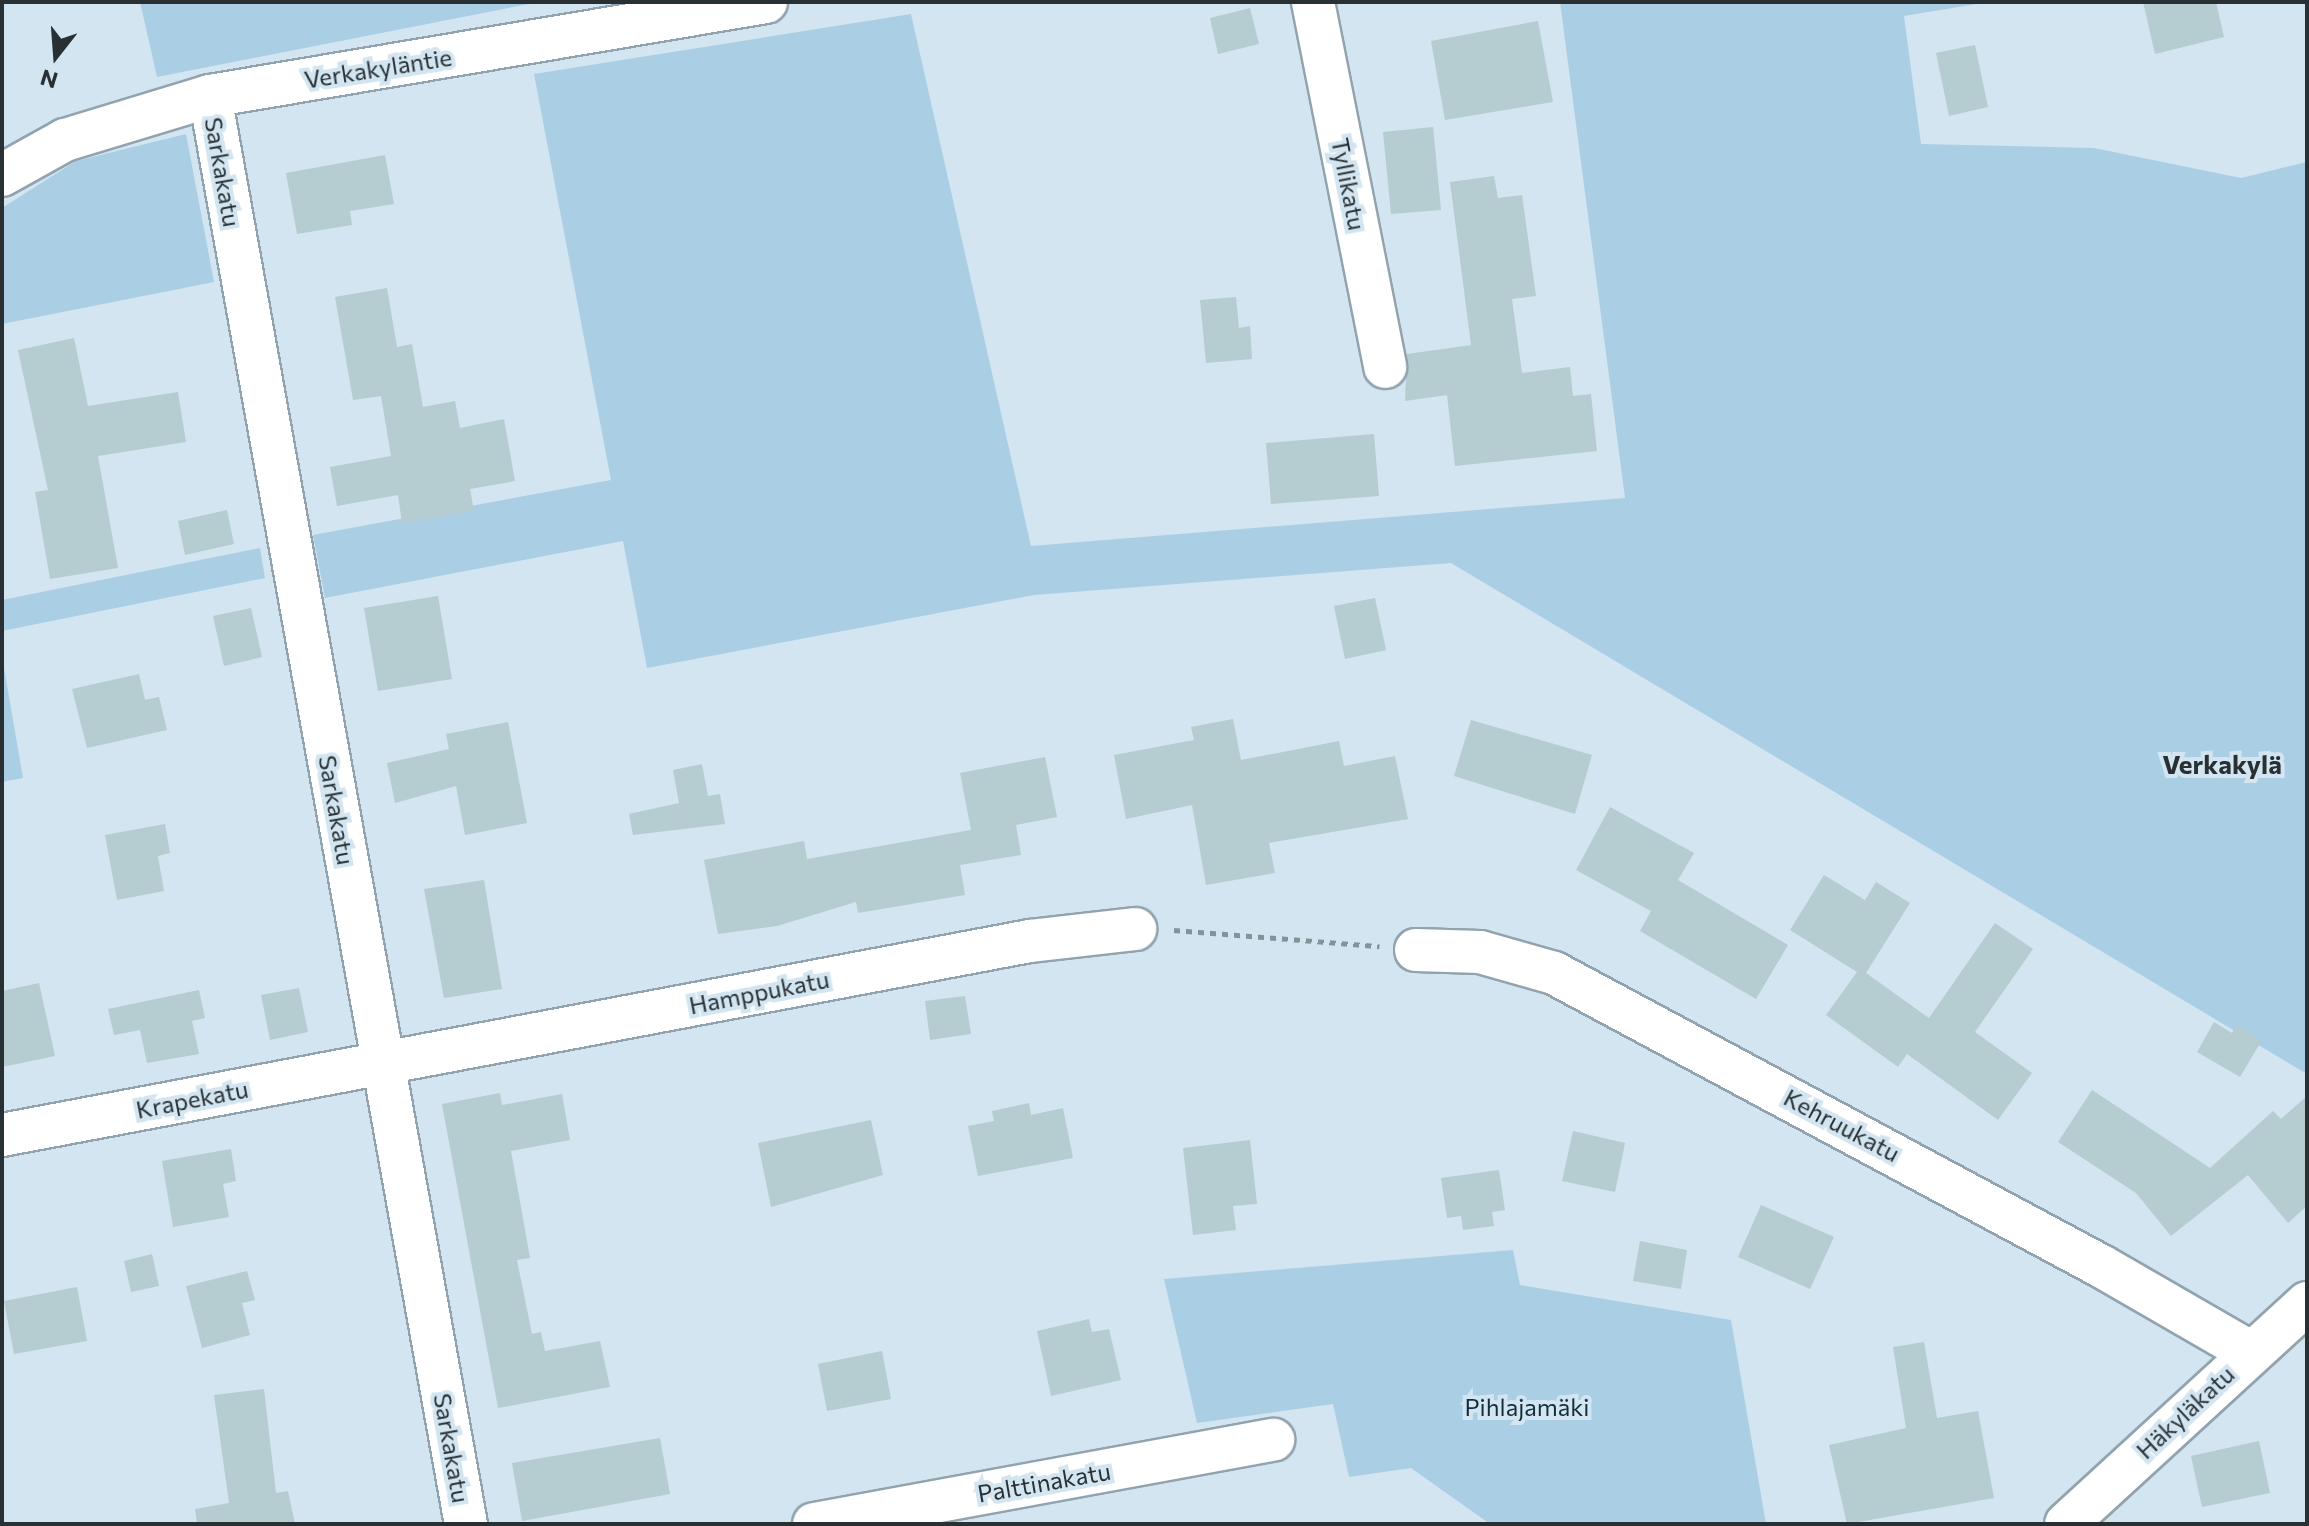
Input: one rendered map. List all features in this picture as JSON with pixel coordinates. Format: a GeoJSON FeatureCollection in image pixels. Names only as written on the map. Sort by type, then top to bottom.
{"type":"FeatureCollection","features":[{"type":"Feature","properties":{"kind":"street","name":"Verkakyläntie"},"geometry":{"type":"LineString","coordinates":[[2,175],[65,140],[210,96],[766,2]]}},
{"type":"Feature","properties":{"kind":"street","name":"Tyllikatu"},"geometry":{"type":"LineString","coordinates":[[1313,2],[1385,367]]}},
{"type":"Feature","properties":{"kind":"street","name":"Sarkakatu"},"geometry":{"type":"LineString","coordinates":[[210,96],[466,1524]]}},
{"type":"Feature","properties":{"kind":"street","name":"Hamppukatu"},"geometry":{"type":"LineString","coordinates":[[383,1064],[1030,941],[1135,929]]}},
{"type":"Feature","properties":{"kind":"street","name":"Kehruukatu"},"geometry":{"type":"LineString","coordinates":[[1416,950],[1480,952],[1554,973],[2088,1258],[2250,1352]]}},
{"type":"Feature","properties":{"kind":"street","name":"Krapekatu"},"geometry":{"type":"LineString","coordinates":[[2,1135],[383,1064]]}},
{"type":"Feature","properties":{"kind":"street","name":"Häkyläkatu"},"geometry":{"type":"LineString","coordinates":[[2066,1524],[2250,1352],[2307,1303]]}},
{"type":"Feature","properties":{"kind":"street","name":"Palttinakatu"},"geometry":{"type":"LineString","coordinates":[[814,1524],[1273,1440]]}},
{"type":"Feature","properties":{"kind":"path"},"geometry":{"type":"LineString","coordinates":[[1135,929],[1253,932],[1416,950]]}},
{"type":"Feature","properties":{"kind":"green space"},"geometry":{"type":"Polygon","coordinates":[[[140,2],[539,2],[157,77],[140,2]]]}},
{"type":"Feature","properties":{"kind":"green space"},"geometry":{"type":"Polygon","coordinates":[[[1560,2],[1989,2],[1904,16],[1921,144],[2094,148],[2241,178],[2307,162],[2307,1074],[1451,563],[1034,595],[647,668],[623,541],[325,598],[313,535],[611,480],[534,74],[911,14],[1031,546],[1625,498],[1560,2]]]}},
{"type":"Feature","properties":{"kind":"green space"},"geometry":{"type":"Polygon","coordinates":[[[186,134],[214,282],[2,324],[2,208],[76,161],[186,134]]]}},
{"type":"Feature","properties":{"kind":"green space"},"geometry":{"type":"Polygon","coordinates":[[[260,548],[265,578],[2,631],[2,600],[260,548]]]}},
{"type":"Feature","properties":{"kind":"green space"},"geometry":{"type":"Polygon","coordinates":[[[2,656],[23,778],[2,782],[2,656]]]}},
{"type":"Feature","properties":{"kind":"green space","name":"Pihlajamäki"},"geometry":{"type":"Polygon","coordinates":[[[1513,1250],[1520,1285],[1731,1320],[1766,1524],[1490,1524],[1411,1468],[1349,1477],[1333,1404],[1197,1423],[1164,1279],[1513,1250]]]}},
{"type":"Feature","properties":{"kind":"building"},"geometry":{"type":"Polygon","coordinates":[[[2143,2],[2216,2],[2224,37],[2155,54],[2143,2]]]}},
{"type":"Feature","properties":{"kind":"building"},"geometry":{"type":"Polygon","coordinates":[[[1250,8],[1259,44],[1218,54],[1210,18],[1250,8]]]}},
{"type":"Feature","properties":{"kind":"building"},"geometry":{"type":"Polygon","coordinates":[[[1538,21],[1553,102],[1445,120],[1431,41],[1538,21]]]}},
{"type":"Feature","properties":{"kind":"building"},"geometry":{"type":"Polygon","coordinates":[[[1975,45],[1988,107],[1949,116],[1936,53],[1975,45]]]}},
{"type":"Feature","properties":{"kind":"building"},"geometry":{"type":"Polygon","coordinates":[[[1433,127],[1441,210],[1391,214],[1383,132],[1433,127]]]}},
{"type":"Feature","properties":{"kind":"building"},"geometry":{"type":"Polygon","coordinates":[[[385,155],[394,204],[350,211],[352,225],[297,234],[286,173],[385,155]]]}},
{"type":"Feature","properties":{"kind":"building"},"geometry":{"type":"Polygon","coordinates":[[[1494,176],[1498,198],[1522,195],[1536,296],[1512,299],[1522,373],[1570,367],[1573,396],[1591,394],[1597,451],[1455,466],[1447,395],[1405,401],[1407,354],[1471,345],[1450,182],[1494,176]]]}},
{"type":"Feature","properties":{"kind":"building"},"geometry":{"type":"Polygon","coordinates":[[[387,288],[397,347],[412,344],[423,407],[455,401],[460,428],[504,419],[515,481],[470,489],[474,511],[402,523],[398,495],[337,506],[330,467],[391,456],[381,396],[353,400],[335,297],[387,288]]]}},
{"type":"Feature","properties":{"kind":"building"},"geometry":{"type":"Polygon","coordinates":[[[1236,297],[1239,328],[1250,326],[1252,359],[1206,363],[1200,300],[1236,297]]]}},
{"type":"Feature","properties":{"kind":"building"},"geometry":{"type":"Polygon","coordinates":[[[74,338],[88,406],[178,392],[186,442],[98,456],[118,568],[50,579],[35,492],[48,490],[18,350],[74,338]]]}},
{"type":"Feature","properties":{"kind":"building"},"geometry":{"type":"Polygon","coordinates":[[[1374,434],[1379,496],[1271,504],[1266,443],[1374,434]]]}},
{"type":"Feature","properties":{"kind":"building"},"geometry":{"type":"Polygon","coordinates":[[[227,510],[234,544],[185,555],[178,521],[227,510]]]}},
{"type":"Feature","properties":{"kind":"building"},"geometry":{"type":"Polygon","coordinates":[[[438,596],[452,679],[378,691],[364,608],[438,596]]]}},
{"type":"Feature","properties":{"kind":"building"},"geometry":{"type":"Polygon","coordinates":[[[1375,598],[1386,650],[1345,659],[1334,606],[1375,598]]]}},
{"type":"Feature","properties":{"kind":"building"},"geometry":{"type":"Polygon","coordinates":[[[251,608],[262,657],[224,666],[213,616],[251,608]]]}},
{"type":"Feature","properties":{"kind":"building"},"geometry":{"type":"Polygon","coordinates":[[[139,674],[145,700],[159,697],[167,730],[87,748],[72,689],[139,674]]]}},
{"type":"Feature","properties":{"kind":"building"},"geometry":{"type":"Polygon","coordinates":[[[1233,719],[1241,760],[1339,741],[1344,766],[1395,756],[1408,819],[1269,843],[1275,873],[1206,885],[1192,805],[1126,819],[1114,755],[1194,740],[1191,727],[1233,719]]]}},
{"type":"Feature","properties":{"kind":"building"},"geometry":{"type":"Polygon","coordinates":[[[1471,720],[1592,755],[1575,814],[1454,776],[1471,720]]]}},
{"type":"Feature","properties":{"kind":"building"},"geometry":{"type":"Polygon","coordinates":[[[508,722],[527,823],[465,835],[456,786],[395,803],[387,763],[449,749],[446,734],[508,722]]]}},
{"type":"Feature","properties":{"kind":"building"},"geometry":{"type":"Polygon","coordinates":[[[1045,757],[1057,817],[1016,825],[1021,855],[960,865],[965,895],[858,913],[856,902],[777,926],[718,934],[704,860],[804,841],[807,859],[971,830],[960,773],[1045,757]]]}},
{"type":"Feature","properties":{"kind":"building"},"geometry":{"type":"Polygon","coordinates":[[[702,764],[708,796],[720,794],[725,824],[633,835],[629,814],[679,803],[673,770],[702,764]]]}},
{"type":"Feature","properties":{"kind":"building"},"geometry":{"type":"Polygon","coordinates":[[[1610,807],[1694,853],[1678,880],[1788,945],[1756,999],[1640,931],[1651,911],[1576,870],[1610,807]]]}},
{"type":"Feature","properties":{"kind":"building"},"geometry":{"type":"Polygon","coordinates":[[[165,824],[170,853],[158,856],[164,891],[117,900],[105,835],[165,824]]]}},
{"type":"Feature","properties":{"kind":"building"},"geometry":{"type":"Polygon","coordinates":[[[1824,875],[1865,900],[1876,882],[1910,903],[1866,973],[1929,1018],[1995,923],[2033,949],[1975,1032],[2032,1073],[1998,1120],[1907,1054],[1898,1067],[1826,1015],[1857,972],[1790,930],[1824,875]]]}},
{"type":"Feature","properties":{"kind":"building"},"geometry":{"type":"Polygon","coordinates":[[[484,880],[502,989],[444,998],[424,889],[484,880]]]}},
{"type":"Feature","properties":{"kind":"building"},"geometry":{"type":"Polygon","coordinates":[[[39,983],[55,1056],[2,1067],[2,991],[39,983]]]}},
{"type":"Feature","properties":{"kind":"building"},"geometry":{"type":"Polygon","coordinates":[[[299,988],[308,1032],[270,1040],[261,995],[299,988]]]}},
{"type":"Feature","properties":{"kind":"building"},"geometry":{"type":"Polygon","coordinates":[[[199,990],[205,1018],[192,1021],[199,1054],[147,1063],[140,1030],[114,1035],[108,1009],[199,990]]]}},
{"type":"Feature","properties":{"kind":"building"},"geometry":{"type":"Polygon","coordinates":[[[965,996],[971,1034],[930,1040],[925,1001],[965,996]]]}},
{"type":"Feature","properties":{"kind":"building"},"geometry":{"type":"Polygon","coordinates":[[[2214,1022],[2232,1033],[2237,1025],[2262,1040],[2240,1077],[2197,1052],[2214,1022]]]}},
{"type":"Feature","properties":{"kind":"building"},"geometry":{"type":"Polygon","coordinates":[[[2092,1090],[2210,1168],[2273,1111],[2281,1119],[2307,1096],[2307,1206],[2288,1223],[2248,1175],[2171,1236],[2136,1193],[2058,1142],[2092,1090]]]}},
{"type":"Feature","properties":{"kind":"building"},"geometry":{"type":"Polygon","coordinates":[[[500,1093],[502,1105],[562,1094],[570,1140],[511,1151],[530,1258],[517,1260],[532,1334],[541,1332],[545,1351],[600,1341],[610,1387],[498,1408],[442,1104],[500,1093]]]}},
{"type":"Feature","properties":{"kind":"building"},"geometry":{"type":"Polygon","coordinates":[[[1029,1103],[1031,1115],[1063,1108],[1073,1158],[978,1176],[968,1126],[994,1121],[992,1111],[1029,1103]]]}},
{"type":"Feature","properties":{"kind":"building"},"geometry":{"type":"Polygon","coordinates":[[[871,1120],[883,1175],[771,1207],[758,1143],[871,1120]]]}},
{"type":"Feature","properties":{"kind":"building"},"geometry":{"type":"Polygon","coordinates":[[[1573,1131],[1625,1143],[1615,1192],[1562,1181],[1573,1131]]]}},
{"type":"Feature","properties":{"kind":"building"},"geometry":{"type":"Polygon","coordinates":[[[1250,1140],[1257,1204],[1233,1206],[1236,1230],[1193,1235],[1183,1148],[1250,1140]]]}},
{"type":"Feature","properties":{"kind":"building"},"geometry":{"type":"Polygon","coordinates":[[[231,1149],[236,1181],[223,1184],[229,1217],[173,1227],[162,1161],[231,1149]]]}},
{"type":"Feature","properties":{"kind":"building"},"geometry":{"type":"Polygon","coordinates":[[[1499,1170],[1505,1210],[1492,1212],[1494,1226],[1463,1230],[1461,1216],[1447,1218],[1441,1178],[1499,1170]]]}},
{"type":"Feature","properties":{"kind":"building"},"geometry":{"type":"Polygon","coordinates":[[[1761,1205],[1834,1237],[1810,1289],[1738,1257],[1761,1205]]]}},
{"type":"Feature","properties":{"kind":"building"},"geometry":{"type":"Polygon","coordinates":[[[1640,1241],[1687,1250],[1681,1289],[1633,1281],[1640,1241]]]}},
{"type":"Feature","properties":{"kind":"building"},"geometry":{"type":"Polygon","coordinates":[[[152,1254],[159,1286],[131,1292],[124,1261],[152,1254]]]}},
{"type":"Feature","properties":{"kind":"building"},"geometry":{"type":"Polygon","coordinates":[[[247,1271],[255,1300],[242,1303],[250,1335],[202,1348],[186,1286],[247,1271]]]}},
{"type":"Feature","properties":{"kind":"building"},"geometry":{"type":"Polygon","coordinates":[[[77,1287],[87,1341],[14,1354],[4,1301],[77,1287]]]}},
{"type":"Feature","properties":{"kind":"building"},"geometry":{"type":"Polygon","coordinates":[[[1089,1319],[1092,1332],[1109,1329],[1121,1380],[1051,1396],[1037,1331],[1089,1319]]]}},
{"type":"Feature","properties":{"kind":"building"},"geometry":{"type":"Polygon","coordinates":[[[1924,1342],[1937,1418],[1978,1411],[1994,1498],[1847,1524],[1829,1445],[1906,1428],[1893,1347],[1924,1342]]]}},
{"type":"Feature","properties":{"kind":"building"},"geometry":{"type":"Polygon","coordinates":[[[882,1351],[891,1399],[827,1411],[818,1364],[882,1351]]]}},
{"type":"Feature","properties":{"kind":"building"},"geometry":{"type":"Polygon","coordinates":[[[264,1389],[276,1493],[288,1491],[295,1524],[197,1524],[195,1509],[229,1503],[214,1395],[264,1389]]]}},
{"type":"Feature","properties":{"kind":"building"},"geometry":{"type":"Polygon","coordinates":[[[660,1438],[670,1494],[522,1521],[512,1463],[660,1438]]]}},
{"type":"Feature","properties":{"kind":"building"},"geometry":{"type":"Polygon","coordinates":[[[2259,1441],[2270,1493],[2202,1507],[2191,1456],[2259,1441]]]}},
{"type":"Feature","properties":{"kind":"district","name":"Verkakylä"},"geometry":{"type":"Point","coordinates":[2222,764]}}]}
